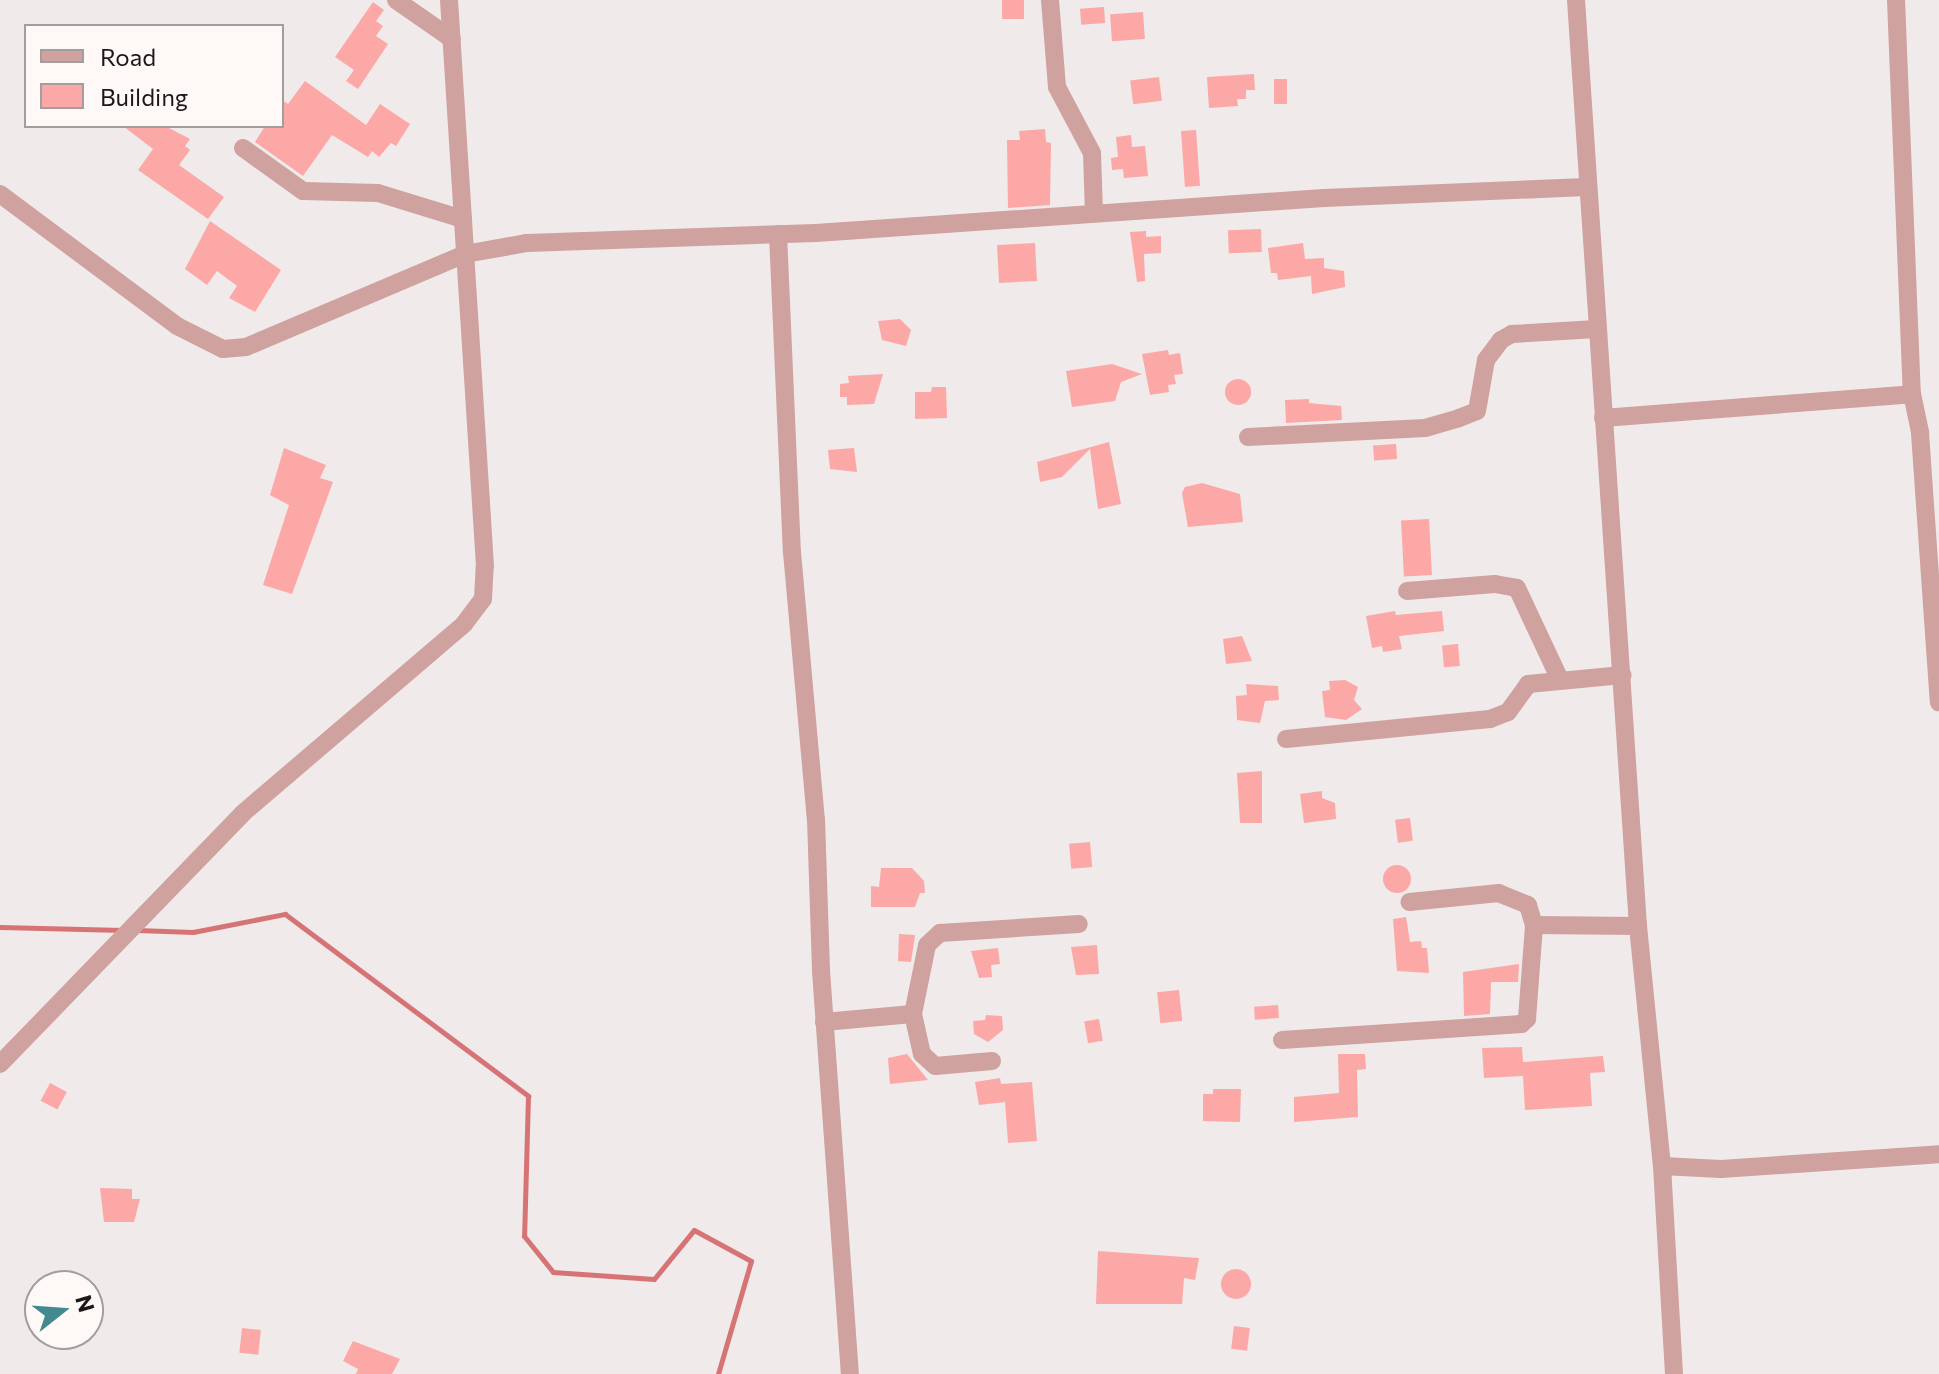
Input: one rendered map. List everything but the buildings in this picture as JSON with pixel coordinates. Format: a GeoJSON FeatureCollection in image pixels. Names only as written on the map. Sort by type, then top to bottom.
{"type":"FeatureCollection","features":[{"type":"Feature","properties":{"kind":"street"},"geometry":{"type":"LineString","coordinates":[[396,0],[452,39]]}},
{"type":"Feature","properties":{"kind":"street"},"geometry":{"type":"LineString","coordinates":[[0,1064],[243,813],[453,634],[483,599],[485,566],[449,0]]}},
{"type":"Feature","properties":{"kind":"street"},"geometry":{"type":"LineString","coordinates":[[1050,0],[1057,87],[1092,153],[1094,212]]}},
{"type":"Feature","properties":{"kind":"street"},"geometry":{"type":"LineString","coordinates":[[1576,0],[1586,187],[1623,675],[1638,926],[1662,1166],[1674,1374]]}},
{"type":"Feature","properties":{"kind":"street"},"geometry":{"type":"LineString","coordinates":[[1896,0],[1912,394],[1920,433],[1939,702]]}},
{"type":"Feature","properties":{"kind":"street"},"geometry":{"type":"LineString","coordinates":[[243,148],[303,191],[378,193],[463,219]]}},
{"type":"Feature","properties":{"kind":"street"},"geometry":{"type":"LineString","coordinates":[[0,194],[177,326],[223,349],[246,347],[465,254],[527,243],[778,234],[1094,212],[1586,187]]}},
{"type":"Feature","properties":{"kind":"street"},"geometry":{"type":"LineString","coordinates":[[778,234],[792,552],[816,819],[824,1022],[850,1374]]}},
{"type":"Feature","properties":{"kind":"street"},"geometry":{"type":"LineString","coordinates":[[1248,437],[1425,428],[1459,418],[1477,411],[1486,360],[1501,340],[1512,334],[1597,329]]}},
{"type":"Feature","properties":{"kind":"street"},"geometry":{"type":"LineString","coordinates":[[1603,418],[1912,394]]}},
{"type":"Feature","properties":{"kind":"street"},"geometry":{"type":"LineString","coordinates":[[1407,591],[1495,584],[1517,588],[1560,680]]}},
{"type":"Feature","properties":{"kind":"street"},"geometry":{"type":"LineString","coordinates":[[1286,739],[1490,719],[1508,712],[1528,684],[1623,675]]}},
{"type":"Feature","properties":{"kind":"street"},"geometry":{"type":"LineString","coordinates":[[1282,1040],[1521,1024],[1531,1010],[1534,925],[1528,905],[1499,893],[1409,902]]}},
{"type":"Feature","properties":{"kind":"street"},"geometry":{"type":"LineString","coordinates":[[992,1061],[929,1063],[913,1014],[918,974],[927,945],[940,933],[1079,924]]}},
{"type":"Feature","properties":{"kind":"street"},"geometry":{"type":"LineString","coordinates":[[1534,925],[1638,926]]}},
{"type":"Feature","properties":{"kind":"street"},"geometry":{"type":"LineString","coordinates":[[824,1022],[913,1014]]}},
{"type":"Feature","properties":{"kind":"street"},"geometry":{"type":"LineString","coordinates":[[1662,1166],[1721,1169],[1939,1154]]}},
{"type":"Feature","properties":{"kind":"waterway"},"geometry":{"type":"LineString","coordinates":[[137,930],[193,932],[285,914],[528,1096],[524,1236],[553,1272],[654,1279],[694,1230],[751,1261],[718,1374]]}},
{"type":"Feature","properties":{"kind":"waterway"},"geometry":{"type":"LineString","coordinates":[[0,927],[123,930]]}}]}
